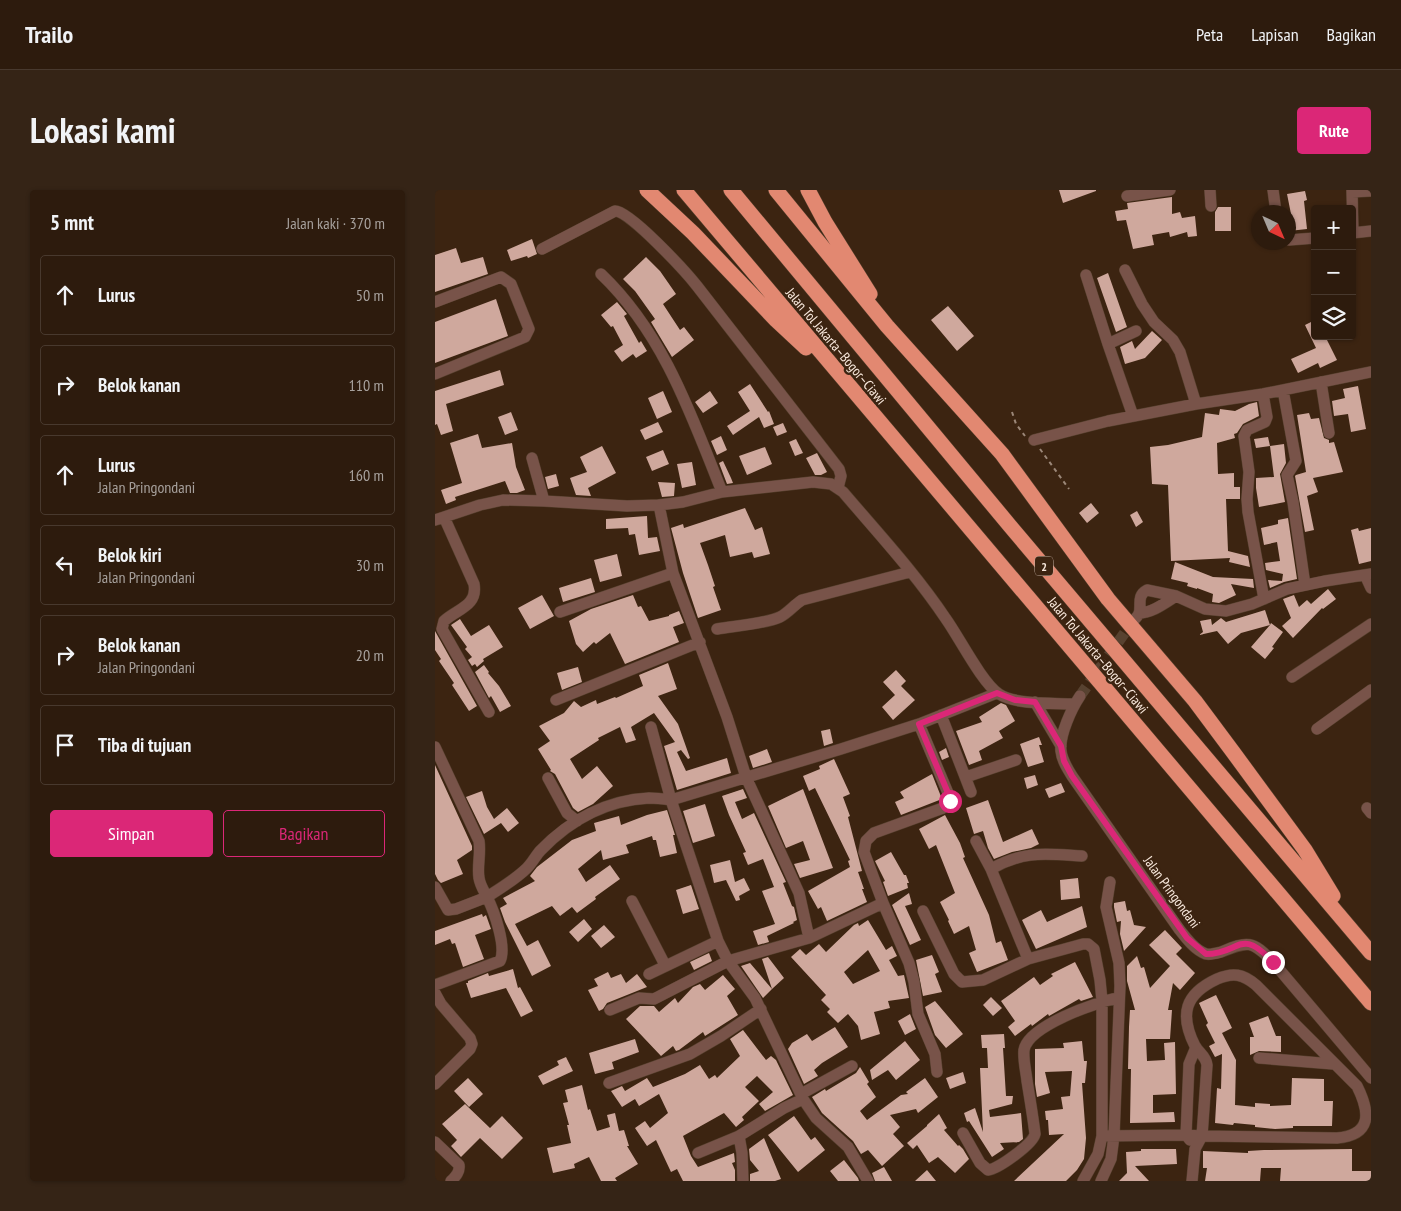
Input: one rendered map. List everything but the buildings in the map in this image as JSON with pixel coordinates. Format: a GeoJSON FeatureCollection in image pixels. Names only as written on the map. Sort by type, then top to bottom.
{"type":"FeatureCollection","features":[{"type":"Feature","properties":{"kind":"highway"},"geometry":{"type":"LineString","coordinates":[[647,190],[693,233],[776,320],[853,391]]}},
{"type":"Feature","properties":{"kind":"highway","name":"Jalan Tol Jakarta–Bogor–Ciawi"},"geometry":{"type":"LineString","coordinates":[[684,190],[1371,1003]]}},
{"type":"Feature","properties":{"kind":"highway","name":"Jalan Tol Jakarta–Bogor–Ciawi"},"geometry":{"type":"LineString","coordinates":[[731,190],[1010,526],[1371,953]]}},
{"type":"Feature","properties":{"kind":"highway"},"geometry":{"type":"LineString","coordinates":[[776,190],[887,326],[1002,454],[1108,599],[1200,708],[1305,850],[1359,939]]}},
{"type":"Feature","properties":{"kind":"highway"},"geometry":{"type":"LineString","coordinates":[[808,190],[825,222],[863,280],[887,326]]}},
{"type":"Feature","properties":{"kind":"street"},"geometry":{"type":"LineString","coordinates":[[1127,196],[1170,190]]}},
{"type":"Feature","properties":{"kind":"street"},"geometry":{"type":"LineString","coordinates":[[1210,190],[1211,206]]}},
{"type":"Feature","properties":{"kind":"street"},"geometry":{"type":"LineString","coordinates":[[1273,190],[1275,205]]}},
{"type":"Feature","properties":{"kind":"street"},"geometry":{"type":"LineString","coordinates":[[1352,205],[1352,191],[1371,191]]}},
{"type":"Feature","properties":{"kind":"street"},"geometry":{"type":"LineString","coordinates":[[542,249],[615,211],[624,215],[669,255],[697,286],[839,469],[841,476],[838,488]]}},
{"type":"Feature","properties":{"kind":"street"},"geometry":{"type":"LineString","coordinates":[[1356,233],[1371,231]]}},
{"type":"Feature","properties":{"kind":"street"},"geometry":{"type":"LineString","coordinates":[[1296,239],[1311,238]]}},
{"type":"Feature","properties":{"kind":"street"},"geometry":{"type":"LineString","coordinates":[[1125,270],[1154,322],[1173,340],[1181,352],[1197,404]]}},
{"type":"Feature","properties":{"kind":"street"},"geometry":{"type":"LineString","coordinates":[[601,274],[629,302],[661,350],[687,404],[722,492]]}},
{"type":"Feature","properties":{"kind":"street"},"geometry":{"type":"LineString","coordinates":[[1086,275],[1133,416]]}},
{"type":"Feature","properties":{"kind":"street"},"geometry":{"type":"LineString","coordinates":[[435,302],[501,277],[511,284],[529,329],[525,337],[435,374]]}},
{"type":"Feature","properties":{"kind":"street"},"geometry":{"type":"LineString","coordinates":[[1108,344],[1136,331]]}},
{"type":"Feature","properties":{"kind":"street"},"geometry":{"type":"LineString","coordinates":[[1035,441],[1108,421],[1263,394],[1371,372]]}},
{"type":"Feature","properties":{"kind":"street"},"geometry":{"type":"LineString","coordinates":[[1321,382],[1329,433]]}},
{"type":"Feature","properties":{"kind":"street"},"geometry":{"type":"LineString","coordinates":[[1283,390],[1296,461],[1287,476],[1293,502],[1305,585]]}},
{"type":"Feature","properties":{"kind":"street"},"geometry":{"type":"LineString","coordinates":[[1263,394],[1267,417],[1265,422],[1247,430],[1244,436],[1249,472],[1247,499],[1264,599]]}},
{"type":"Feature","properties":{"kind":"street"},"geometry":{"type":"LineString","coordinates":[[532,458],[544,500]]}},
{"type":"Feature","properties":{"kind":"street"},"geometry":{"type":"LineString","coordinates":[[489,712],[442,629],[444,621],[470,603],[475,590],[474,584],[440,519],[490,502],[544,500],[618,505],[659,505],[683,502],[722,492],[825,482],[838,488],[910,572],[946,618],[997,693],[1015,700],[1035,702],[1077,700],[1061,746]]}},
{"type":"Feature","properties":{"kind":"street"},"geometry":{"type":"LineString","coordinates":[[659,505],[673,573],[727,717],[746,777],[799,893],[809,938]]}},
{"type":"Feature","properties":{"kind":"street"},"geometry":{"type":"LineString","coordinates":[[717,629],[770,620],[781,616],[802,600],[910,572]]}},
{"type":"Feature","properties":{"kind":"street"},"geometry":{"type":"LineString","coordinates":[[559,612],[673,573]]}},
{"type":"Feature","properties":{"kind":"street"},"geometry":{"type":"LineString","coordinates":[[1176,596],[1159,607],[1136,617],[1141,597],[1147,590],[1176,596],[1205,609],[1221,611],[1235,610],[1287,589],[1368,574],[1371,588]]}},
{"type":"Feature","properties":{"kind":"street"},"geometry":{"type":"LineString","coordinates":[[1292,676],[1371,624]]}},
{"type":"Feature","properties":{"kind":"street"},"geometry":{"type":"LineString","coordinates":[[556,700],[700,642]]}},
{"type":"Feature","properties":{"kind":"street"},"geometry":{"type":"LineString","coordinates":[[1317,729],[1371,690]]}},
{"type":"Feature","properties":{"kind":"street"},"geometry":{"type":"LineString","coordinates":[[435,887],[448,910],[456,909],[487,897],[528,867],[540,851],[577,821],[609,804],[651,798],[671,800],[919,724],[997,693]]}},
{"type":"Feature","properties":{"kind":"street"},"geometry":{"type":"LineString","coordinates":[[1035,702],[1061,746]]}},
{"type":"Feature","properties":{"kind":"street"},"geometry":{"type":"LineString","coordinates":[[941,715],[971,792]]}},
{"type":"Feature","properties":{"kind":"street"},"geometry":{"type":"LineString","coordinates":[[919,724],[948,793],[949,804],[943,808],[874,833],[866,841],[864,852],[883,904],[909,963],[915,982],[918,1014],[935,1054],[937,1072]]}},
{"type":"Feature","properties":{"kind":"street"},"geometry":{"type":"LineString","coordinates":[[651,727],[671,800],[719,941],[728,961],[761,1009],[802,1097],[816,1118],[848,1147],[868,1181]]}},
{"type":"Feature","properties":{"kind":"street","name":"Jalan Pringondani"},"geometry":{"type":"LineString","coordinates":[[1061,746],[1064,761],[1072,776],[1187,938],[1206,954],[1218,953],[1239,944],[1251,944],[1260,949],[1371,1078]]}},
{"type":"Feature","properties":{"kind":"street"},"geometry":{"type":"LineString","coordinates":[[435,747],[479,841],[481,850],[479,881],[493,909],[503,955],[501,961],[435,985]]}},
{"type":"Feature","properties":{"kind":"street"},"geometry":{"type":"LineString","coordinates":[[966,777],[1016,760]]}},
{"type":"Feature","properties":{"kind":"street"},"geometry":{"type":"LineString","coordinates":[[547,778],[567,813],[577,821]]}},
{"type":"Feature","properties":{"kind":"street"},"geometry":{"type":"LineString","coordinates":[[976,841],[991,869],[1028,959]]}},
{"type":"Feature","properties":{"kind":"street"},"geometry":{"type":"LineString","coordinates":[[991,869],[1014,858],[1031,854],[1082,856]]}},
{"type":"Feature","properties":{"kind":"street"},"geometry":{"type":"LineString","coordinates":[[1101,1181],[1111,1159],[1115,1136],[1119,963],[1107,907],[1111,882]]}},
{"type":"Feature","properties":{"kind":"street"},"geometry":{"type":"LineString","coordinates":[[632,902],[665,965]]}},
{"type":"Feature","properties":{"kind":"street"},"geometry":{"type":"LineString","coordinates":[[610,1010],[639,998],[654,999],[728,961],[809,938],[883,904]]}},
{"type":"Feature","properties":{"kind":"street"},"geometry":{"type":"LineString","coordinates":[[923,911],[954,974],[962,982],[983,980],[1028,959],[1083,944],[1088,944],[1094,949],[1102,1001],[1102,1136],[1098,1154],[1083,1181]]}},
{"type":"Feature","properties":{"kind":"street"},"geometry":{"type":"LineString","coordinates":[[649,974],[719,941]]}},
{"type":"Feature","properties":{"kind":"street"},"geometry":{"type":"LineString","coordinates":[[1102,1136],[1186,1135],[1202,1136],[1337,1138],[1361,1133],[1367,1124],[1370,1113],[1357,1086],[1255,985],[1241,975],[1225,975],[1211,982],[1196,992],[1190,999],[1186,1009],[1187,1019],[1196,1047],[1207,1059],[1202,1136],[1195,1149],[1193,1181]]}},
{"type":"Feature","properties":{"kind":"street"},"geometry":{"type":"LineString","coordinates":[[435,994],[441,1004],[470,1038],[472,1044],[470,1049],[435,1084]]}},
{"type":"Feature","properties":{"kind":"street"},"geometry":{"type":"LineString","coordinates":[[963,1132],[980,1163],[988,1170],[995,1168],[1029,1144],[1035,1138],[1035,1134],[1024,1058],[1026,1043],[1036,1032],[1067,1015],[1102,1001],[1119,998]]}},
{"type":"Feature","properties":{"kind":"street"},"geometry":{"type":"LineString","coordinates":[[609,1083],[690,1054],[761,1009]]}},
{"type":"Feature","properties":{"kind":"street"},"geometry":{"type":"LineString","coordinates":[[1195,1149],[1186,1135],[1189,1064],[1196,1047]]}},
{"type":"Feature","properties":{"kind":"street"},"geometry":{"type":"LineString","coordinates":[[1259,1058],[1333,1064]]}},
{"type":"Feature","properties":{"kind":"street"},"geometry":{"type":"LineString","coordinates":[[698,1153],[739,1136],[852,1066]]}},
{"type":"Feature","properties":{"kind":"street"},"geometry":{"type":"LineString","coordinates":[[739,1136],[743,1181]]}},
{"type":"Feature","properties":{"kind":"street"},"geometry":{"type":"LineString","coordinates":[[435,1142],[459,1165],[458,1174],[451,1181]]}},
{"type":"Feature","properties":{"kind":"path"},"geometry":{"type":"LineString","coordinates":[[1012,412],[1022,434],[1029,440],[1035,441],[1069,489]]}},
{"type":"Feature","properties":{"kind":"tunnel"},"geometry":{"type":"LineString","coordinates":[[1080,696],[1133,621]]}},
{"type":"Feature","properties":{"kind":"route"},"geometry":{"type":"LineString","coordinates":[[950,801],[919,724],[997,693],[1015,700],[1035,702],[1061,746],[1061,753],[1072,776],[1172,919],[1193,945],[1206,954],[1212,954],[1239,944],[1251,944],[1265,953],[1273,962]]}}]}
